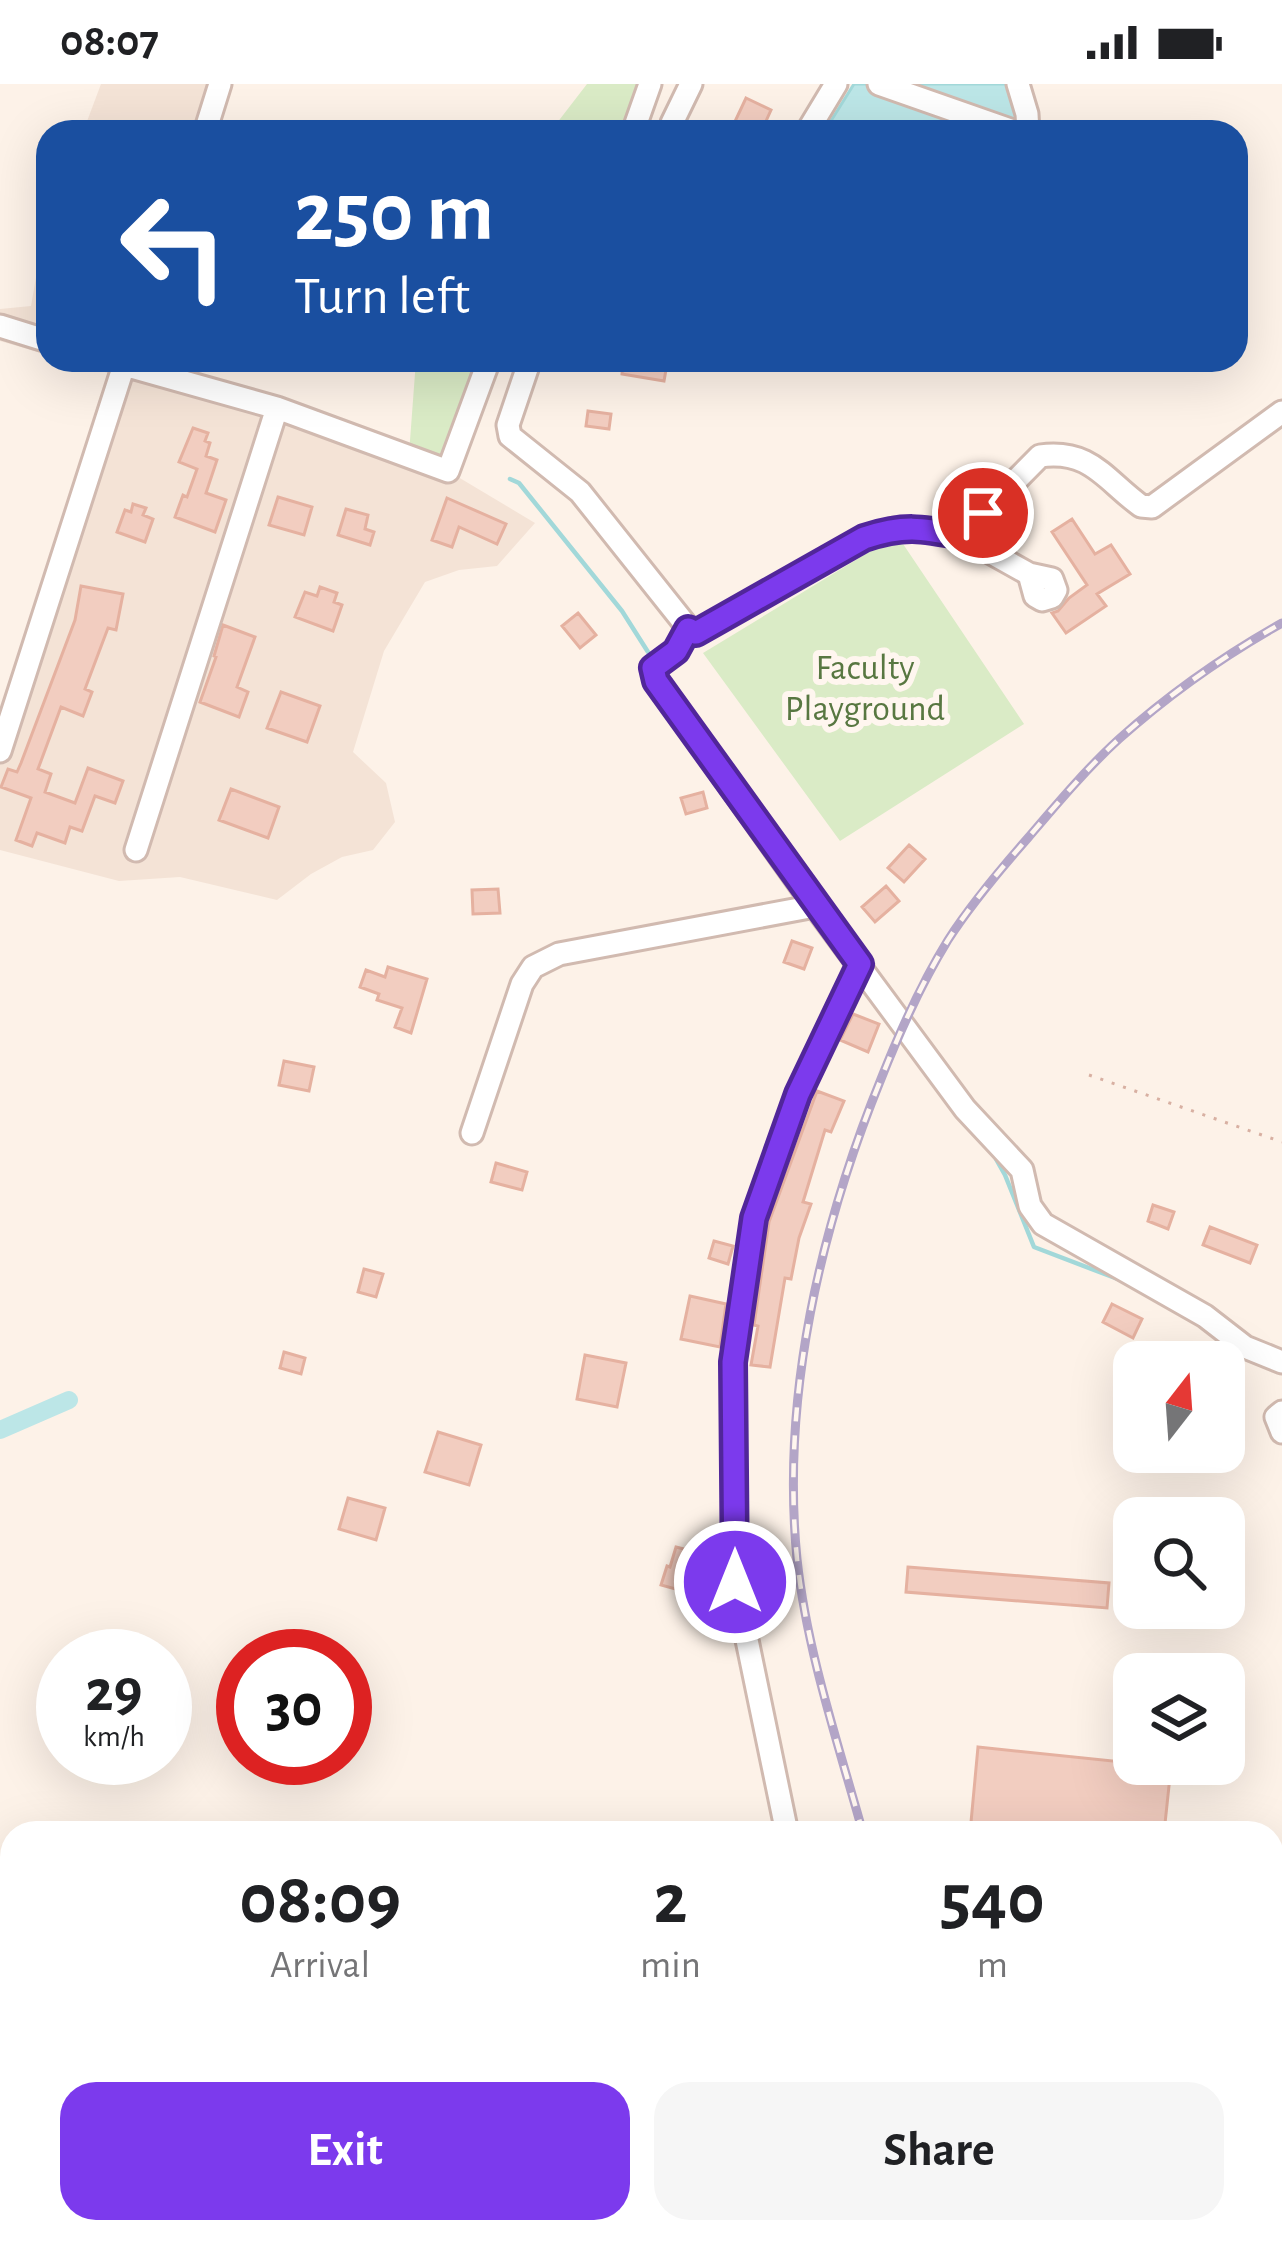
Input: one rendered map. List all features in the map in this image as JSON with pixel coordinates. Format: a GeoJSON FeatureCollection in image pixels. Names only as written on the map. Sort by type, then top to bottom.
{"type":"FeatureCollection","features":[{"type":"Feature","properties":{"kind":"street"},"geometry":{"type":"LineString","coordinates":[[209,120],[220,84]]}},
{"type":"Feature","properties":{"kind":"street"},"geometry":{"type":"LineString","coordinates":[[637,120],[650,84]]}},
{"type":"Feature","properties":{"kind":"street"},"geometry":{"type":"LineString","coordinates":[[674,120],[692,84]]}},
{"type":"Feature","properties":{"kind":"street"},"geometry":{"type":"LineString","coordinates":[[814,120],[836,84]]}},
{"type":"Feature","properties":{"kind":"street"},"geometry":{"type":"LineString","coordinates":[[879,84],[982,120]]}},
{"type":"Feature","properties":{"kind":"street"},"geometry":{"type":"LineString","coordinates":[[1018,84],[1027,120]]}},
{"type":"Feature","properties":{"kind":"street"},"geometry":{"type":"LineString","coordinates":[[0,326],[36,337]]}},
{"type":"Feature","properties":{"kind":"street"},"geometry":{"type":"LineString","coordinates":[[0,752],[116,372]]}},
{"type":"Feature","properties":{"kind":"street"},"geometry":{"type":"LineString","coordinates":[[153,372],[277,408],[448,471],[485,372]]}},
{"type":"Feature","properties":{"kind":"street"},"geometry":{"type":"LineString","coordinates":[[526,372],[508,425],[510,436],[580,493],[688,629],[696,633],[864,538],[894,529],[961,536],[1029,574]]}},
{"type":"Feature","properties":{"kind":"street"},"geometry":{"type":"LineString","coordinates":[[136,850],[277,408]]}},
{"type":"Feature","properties":{"kind":"street"},"geometry":{"type":"LineString","coordinates":[[961,536],[1040,456],[1069,455],[1095,465],[1141,506],[1152,507],[1282,412]]}},
{"type":"Feature","properties":{"kind":"street"},"geometry":{"type":"LineString","coordinates":[[688,629],[676,651],[653,668],[656,681],[965,1109],[1022,1170],[1030,1206],[1043,1224],[1205,1316],[1245,1347],[1282,1362]]}},
{"type":"Feature","properties":{"kind":"street"},"geometry":{"type":"LineString","coordinates":[[472,1132],[522,984],[533,967],[559,954],[815,906]]}},
{"type":"Feature","properties":{"kind":"street"},"geometry":{"type":"LineString","coordinates":[[785,1821],[735,1582],[733,1362],[754,1218],[798,1094],[860,964]]}},
{"type":"Feature","properties":{"kind":"street"},"geometry":{"type":"LineString","coordinates":[[1282,1412],[1276,1417],[1282,1432]]}},
{"type":"Feature","properties":{"kind":"path"},"geometry":{"type":"LineString","coordinates":[[1089,1075],[1282,1142]]}},
{"type":"Feature","properties":{"kind":"shaded area"},"geometry":{"type":"Polygon","coordinates":[[[101,84],[220,84],[209,120],[88,120],[101,84]]]}},
{"type":"Feature","properties":{"kind":"shaded area"},"geometry":{"type":"Polygon","coordinates":[[[36,277],[36,352],[0,341],[0,309],[31,306],[36,277]]]}},
{"type":"Feature","properties":{"kind":"shaded area"},"geometry":{"type":"Polygon","coordinates":[[[104,372],[161,372],[448,471],[535,523],[497,566],[459,570],[425,582],[384,651],[353,752],[386,783],[395,822],[373,850],[342,857],[277,900],[180,877],[119,881],[0,850],[0,746],[111,374],[104,372]]]}},
{"type":"Feature","properties":{"kind":"green space"},"geometry":{"type":"Polygon","coordinates":[[[587,84],[650,84],[637,120],[559,120],[587,84]]]}},
{"type":"Feature","properties":{"kind":"green space"},"geometry":{"type":"Polygon","coordinates":[[[415,372],[485,372],[448,471],[409,454],[415,372]]]}},
{"type":"Feature","properties":{"kind":"green space","name":"Faculty Playground"},"geometry":{"type":"Polygon","coordinates":[[[897,535],[1024,724],[840,841],[703,653],[897,535]]]}},
{"type":"Feature","properties":{"kind":"water"},"geometry":{"type":"Polygon","coordinates":[[[854,84],[1011,84],[1018,120],[832,120],[854,84]]]}},
{"type":"Feature","properties":{"kind":"building"},"geometry":{"type":"Polygon","coordinates":[[[746,98],[771,110],[766,120],[736,120],[746,98]]]}},
{"type":"Feature","properties":{"kind":"building"},"geometry":{"type":"Polygon","coordinates":[[[622,372],[666,372],[664,381],[622,372]]]}},
{"type":"Feature","properties":{"kind":"building"},"geometry":{"type":"Polygon","coordinates":[[[588,411],[611,414],[609,429],[586,426],[588,411]]]}},
{"type":"Feature","properties":{"kind":"building"},"geometry":{"type":"Polygon","coordinates":[[[193,428],[208,433],[206,456],[217,460],[206,493],[226,500],[215,532],[175,517],[197,469],[179,462],[193,428]]]}},
{"type":"Feature","properties":{"kind":"building"},"geometry":{"type":"Polygon","coordinates":[[[278,497],[312,507],[304,535],[269,525],[278,497]]]}},
{"type":"Feature","properties":{"kind":"building"},"geometry":{"type":"Polygon","coordinates":[[[447,498],[506,524],[497,544],[459,527],[452,547],[432,540],[447,498]]]}},
{"type":"Feature","properties":{"kind":"building"},"geometry":{"type":"Polygon","coordinates":[[[133,504],[146,508],[143,515],[153,519],[145,542],[117,532],[125,510],[131,512],[133,504]]]}},
{"type":"Feature","properties":{"kind":"building"},"geometry":{"type":"Polygon","coordinates":[[[346,509],[368,515],[365,529],[374,532],[370,545],[338,535],[346,509]]]}},
{"type":"Feature","properties":{"kind":"building"},"geometry":{"type":"Polygon","coordinates":[[[1072,519],[1095,554],[1111,545],[1130,574],[1097,594],[1106,606],[1066,633],[1052,613],[1087,585],[1052,532],[1072,519]]]}},
{"type":"Feature","properties":{"kind":"building"},"geometry":{"type":"Polygon","coordinates":[[[81,586],[123,594],[116,630],[108,628],[85,689],[92,692],[83,716],[61,707],[38,769],[51,774],[45,792],[75,803],[88,768],[123,781],[115,803],[95,796],[82,831],[70,827],[65,843],[37,833],[32,846],[16,840],[31,798],[1,787],[8,769],[17,772],[21,763],[75,620],[81,586]]]}},
{"type":"Feature","properties":{"kind":"building"},"geometry":{"type":"Polygon","coordinates":[[[320,587],[337,593],[334,602],[342,605],[333,631],[295,617],[305,592],[317,596],[320,587]]]}},
{"type":"Feature","properties":{"kind":"building"},"geometry":{"type":"Polygon","coordinates":[[[578,613],[596,635],[580,648],[562,626],[578,613]]]}},
{"type":"Feature","properties":{"kind":"building"},"geometry":{"type":"Polygon","coordinates":[[[223,625],[255,637],[237,687],[248,692],[239,717],[200,702],[223,625]]]}},
{"type":"Feature","properties":{"kind":"building"},"geometry":{"type":"Polygon","coordinates":[[[281,692],[320,706],[307,742],[267,728],[281,692]]]}},
{"type":"Feature","properties":{"kind":"building"},"geometry":{"type":"Polygon","coordinates":[[[231,789],[279,807],[268,838],[219,820],[231,789]]]}},
{"type":"Feature","properties":{"kind":"building"},"geometry":{"type":"Polygon","coordinates":[[[703,792],[707,808],[686,814],[681,798],[703,792]]]}},
{"type":"Feature","properties":{"kind":"building"},"geometry":{"type":"Polygon","coordinates":[[[909,845],[925,859],[904,882],[888,868],[909,845]]]}},
{"type":"Feature","properties":{"kind":"building"},"geometry":{"type":"Polygon","coordinates":[[[886,886],[899,901],[875,922],[862,907],[886,886]]]}},
{"type":"Feature","properties":{"kind":"building"},"geometry":{"type":"Polygon","coordinates":[[[498,889],[500,913],[473,914],[472,890],[498,889]]]}},
{"type":"Feature","properties":{"kind":"building"},"geometry":{"type":"Polygon","coordinates":[[[792,941],[812,948],[804,969],[784,962],[792,941]]]}},
{"type":"Feature","properties":{"kind":"building"},"geometry":{"type":"Polygon","coordinates":[[[388,967],[427,979],[411,1033],[395,1027],[402,1008],[377,1000],[379,994],[360,987],[366,970],[385,977],[388,967]]]}},
{"type":"Feature","properties":{"kind":"building"},"geometry":{"type":"Polygon","coordinates":[[[853,1014],[879,1024],[868,1052],[840,1040],[853,1014]]]}},
{"type":"Feature","properties":{"kind":"building"},"geometry":{"type":"Polygon","coordinates":[[[284,1061],[314,1067],[309,1091],[279,1085],[284,1061]]]}},
{"type":"Feature","properties":{"kind":"building"},"geometry":{"type":"Polygon","coordinates":[[[817,1091],[844,1101],[831,1132],[825,1130],[803,1202],[811,1204],[791,1279],[785,1278],[770,1367],[751,1365],[769,1222],[817,1091]]]}},
{"type":"Feature","properties":{"kind":"building"},"geometry":{"type":"Polygon","coordinates":[[[496,1163],[527,1172],[522,1190],[491,1182],[496,1163]]]}},
{"type":"Feature","properties":{"kind":"building"},"geometry":{"type":"Polygon","coordinates":[[[1153,1205],[1174,1212],[1168,1229],[1148,1221],[1153,1205]]]}},
{"type":"Feature","properties":{"kind":"building"},"geometry":{"type":"Polygon","coordinates":[[[1210,1227],[1257,1245],[1250,1263],[1203,1245],[1210,1227]]]}},
{"type":"Feature","properties":{"kind":"building"},"geometry":{"type":"Polygon","coordinates":[[[714,1241],[733,1246],[728,1264],[709,1258],[714,1241]]]}},
{"type":"Feature","properties":{"kind":"building"},"geometry":{"type":"Polygon","coordinates":[[[364,1269],[383,1274],[376,1297],[358,1292],[364,1269]]]}},
{"type":"Feature","properties":{"kind":"building"},"geometry":{"type":"Polygon","coordinates":[[[690,1296],[726,1304],[720,1347],[681,1339],[690,1296]]]}},
{"type":"Feature","properties":{"kind":"building"},"geometry":{"type":"Polygon","coordinates":[[[1112,1304],[1142,1319],[1133,1338],[1103,1322],[1112,1304]]]}},
{"type":"Feature","properties":{"kind":"building"},"geometry":{"type":"Polygon","coordinates":[[[284,1352],[305,1358],[301,1374],[280,1368],[284,1352]]]}},
{"type":"Feature","properties":{"kind":"building"},"geometry":{"type":"Polygon","coordinates":[[[585,1355],[626,1363],[617,1407],[577,1399],[585,1355]]]}},
{"type":"Feature","properties":{"kind":"building"},"geometry":{"type":"Polygon","coordinates":[[[438,1432],[481,1445],[469,1485],[425,1472],[438,1432]]]}},
{"type":"Feature","properties":{"kind":"building"},"geometry":{"type":"Polygon","coordinates":[[[348,1498],[385,1508],[376,1540],[339,1529],[348,1498]]]}},
{"type":"Feature","properties":{"kind":"building"},"geometry":{"type":"Polygon","coordinates":[[[676,1547],[692,1551],[679,1590],[661,1585],[676,1547]]]}},
{"type":"Feature","properties":{"kind":"building"},"geometry":{"type":"Polygon","coordinates":[[[908,1567],[1109,1583],[1107,1608],[906,1592],[908,1567]]]}},
{"type":"Feature","properties":{"kind":"building"},"geometry":{"type":"Polygon","coordinates":[[[978,1747],[1113,1761],[1113,1785],[1169,1785],[1165,1821],[971,1821],[978,1747]]]}},
{"type":"Feature","properties":{"kind":"waterway"},"geometry":{"type":"LineString","coordinates":[[510,479],[519,483],[622,611],[648,652]]}},
{"type":"Feature","properties":{"kind":"waterway"},"geometry":{"type":"LineString","coordinates":[[996,1159],[1034,1247],[1123,1281]]}},
{"type":"Feature","properties":{"kind":"waterway"},"geometry":{"type":"LineString","coordinates":[[0,1430],[69,1400]]}},
{"type":"Feature","properties":{"kind":"railway"},"geometry":{"type":"LineString","coordinates":[[860,1821],[808,1628],[794,1498],[800,1375],[810,1314],[859,1136],[929,974],[996,876],[1119,739],[1198,677],[1282,623]]}},
{"type":"Feature","properties":{"kind":"route"},"geometry":{"type":"LineString","coordinates":[[735,1582],[733,1362],[754,1218],[798,1094],[860,964],[656,681],[653,668],[676,651],[688,629],[696,633],[864,538],[894,529],[961,536],[983,513]]}}]}
